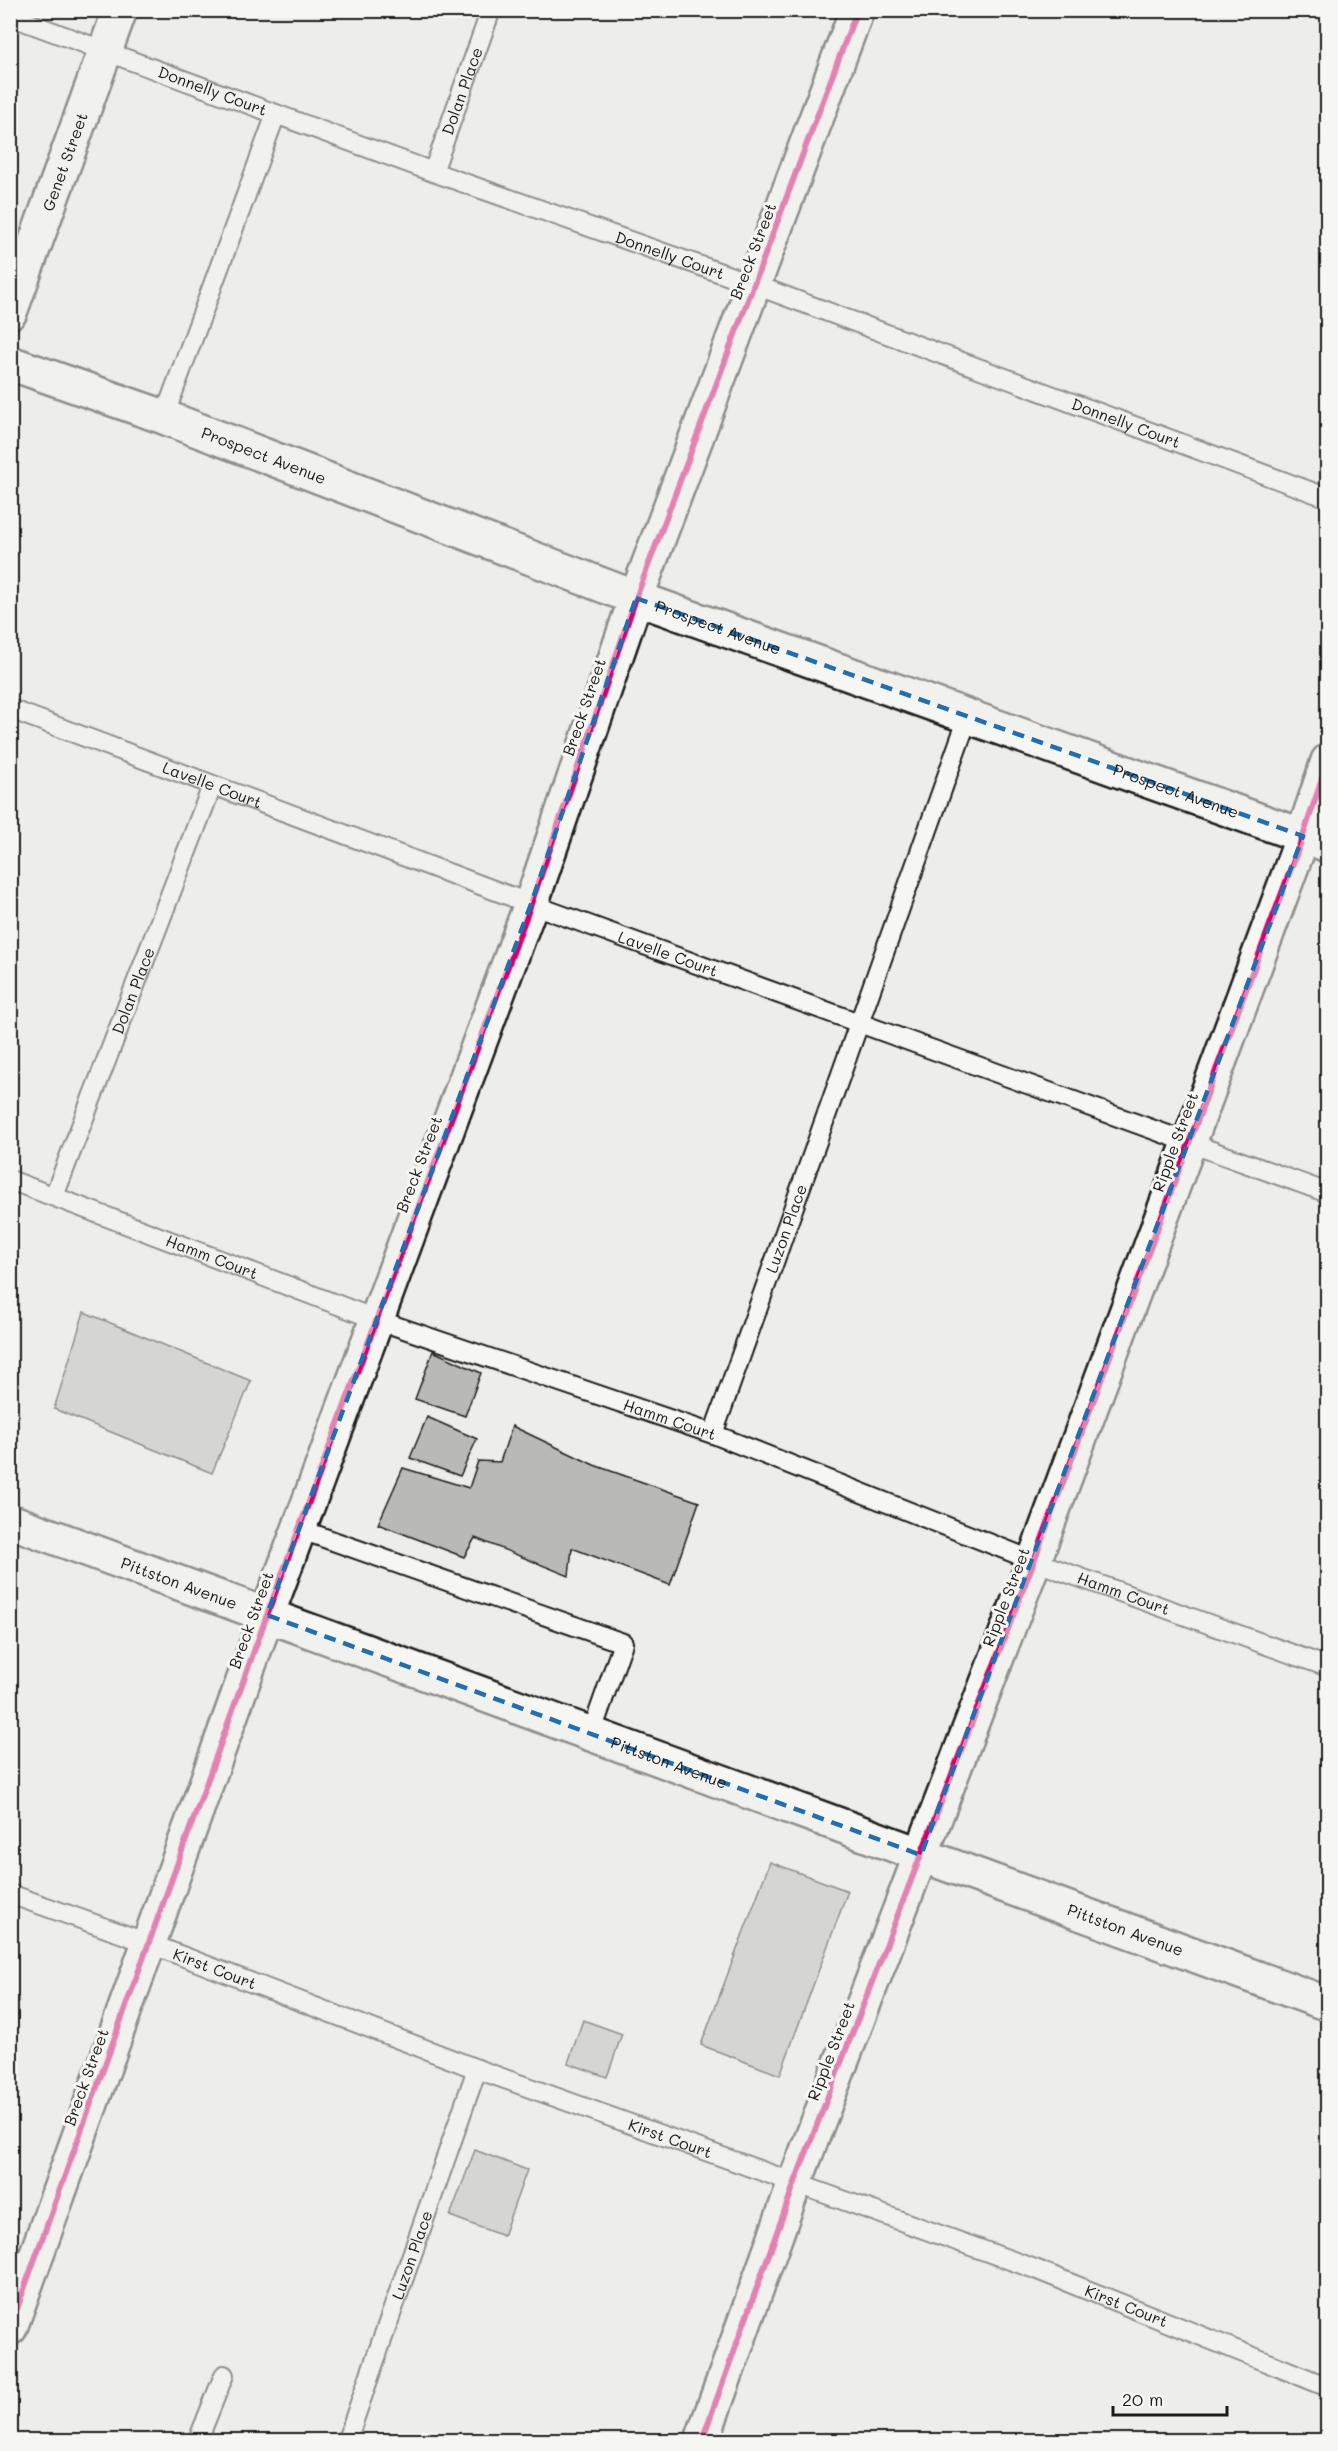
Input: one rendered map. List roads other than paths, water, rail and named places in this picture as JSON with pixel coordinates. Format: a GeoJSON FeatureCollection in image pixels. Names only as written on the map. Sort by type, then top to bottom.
{"type":"FeatureCollection","features":[{"type":"Feature","properties":{"kind":"street","name":"Genet Street"},"geometry":{"type":"LineString","coordinates":[[10,312],[120,10]]}},
{"type":"Feature","properties":{"kind":"street","name":"Breck Street"},"geometry":{"type":"LineString","coordinates":[[14,2307],[375,1319],[531,904],[636,598],[857,10]]}},
{"type":"Feature","properties":{"kind":"street","name":"Prospect Avenue"},"geometry":{"type":"LineString","coordinates":[[10,363],[164,417],[636,598],[1315,840]]}},
{"type":"Feature","properties":{"kind":"street","name":"Ripple Street"},"geometry":{"type":"LineString","coordinates":[[702,2440],[795,2182],[1034,1561],[1190,1143],[1315,840],[1328,761]]}},
{"type":"Feature","properties":{"kind":"street","name":"Pittston Avenue"},"geometry":{"type":"LineString","coordinates":[[10,1521],[1328,2004]]}},
{"type":"Feature","properties":{"kind":"lane","name":"Dolan Place"},"geometry":{"type":"LineString","coordinates":[[434,172],[491,10]]}},
{"type":"Feature","properties":{"kind":"lane","name":"Donnelly Court"},"geometry":{"type":"LineString","coordinates":[[10,16],[434,172],[755,285],[1328,498]]}},
{"type":"Feature","properties":{"kind":"lane"},"geometry":{"type":"LineString","coordinates":[[164,417],[276,114]]}},
{"type":"Feature","properties":{"kind":"lane","name":"Lavelle Court"},"geometry":{"type":"LineString","coordinates":[[10,709],[531,904],[1328,1193]]}},
{"type":"Feature","properties":{"kind":"lane","name":"Luzon Place"},"geometry":{"type":"LineString","coordinates":[[713,1434],[968,717]]}},
{"type":"Feature","properties":{"kind":"lane","name":"Dolan Place"},"geometry":{"type":"LineString","coordinates":[[54,1196],[212,786]]}},
{"type":"Feature","properties":{"kind":"lane","name":"Hamm Court"},"geometry":{"type":"LineString","coordinates":[[10,1180],[375,1319],[713,1434],[1034,1561],[1328,1667]]}},
{"type":"Feature","properties":{"kind":"lane"},"geometry":{"type":"LineString","coordinates":[[299,1529],[623,1643],[591,1734]]}},
{"type":"Feature","properties":{"kind":"lane","name":"Kirst Court"},"geometry":{"type":"LineString","coordinates":[[10,1894],[148,1943],[477,2069],[1035,2269],[1328,2387]]}},
{"type":"Feature","properties":{"kind":"lane","name":"Luzon Place"},"geometry":{"type":"LineString","coordinates":[[347,2440],[477,2069]]}},
{"type":"Feature","properties":{"kind":"lane"},"geometry":{"type":"LineString","coordinates":[[198,2440],[224,2375]]}}]}
